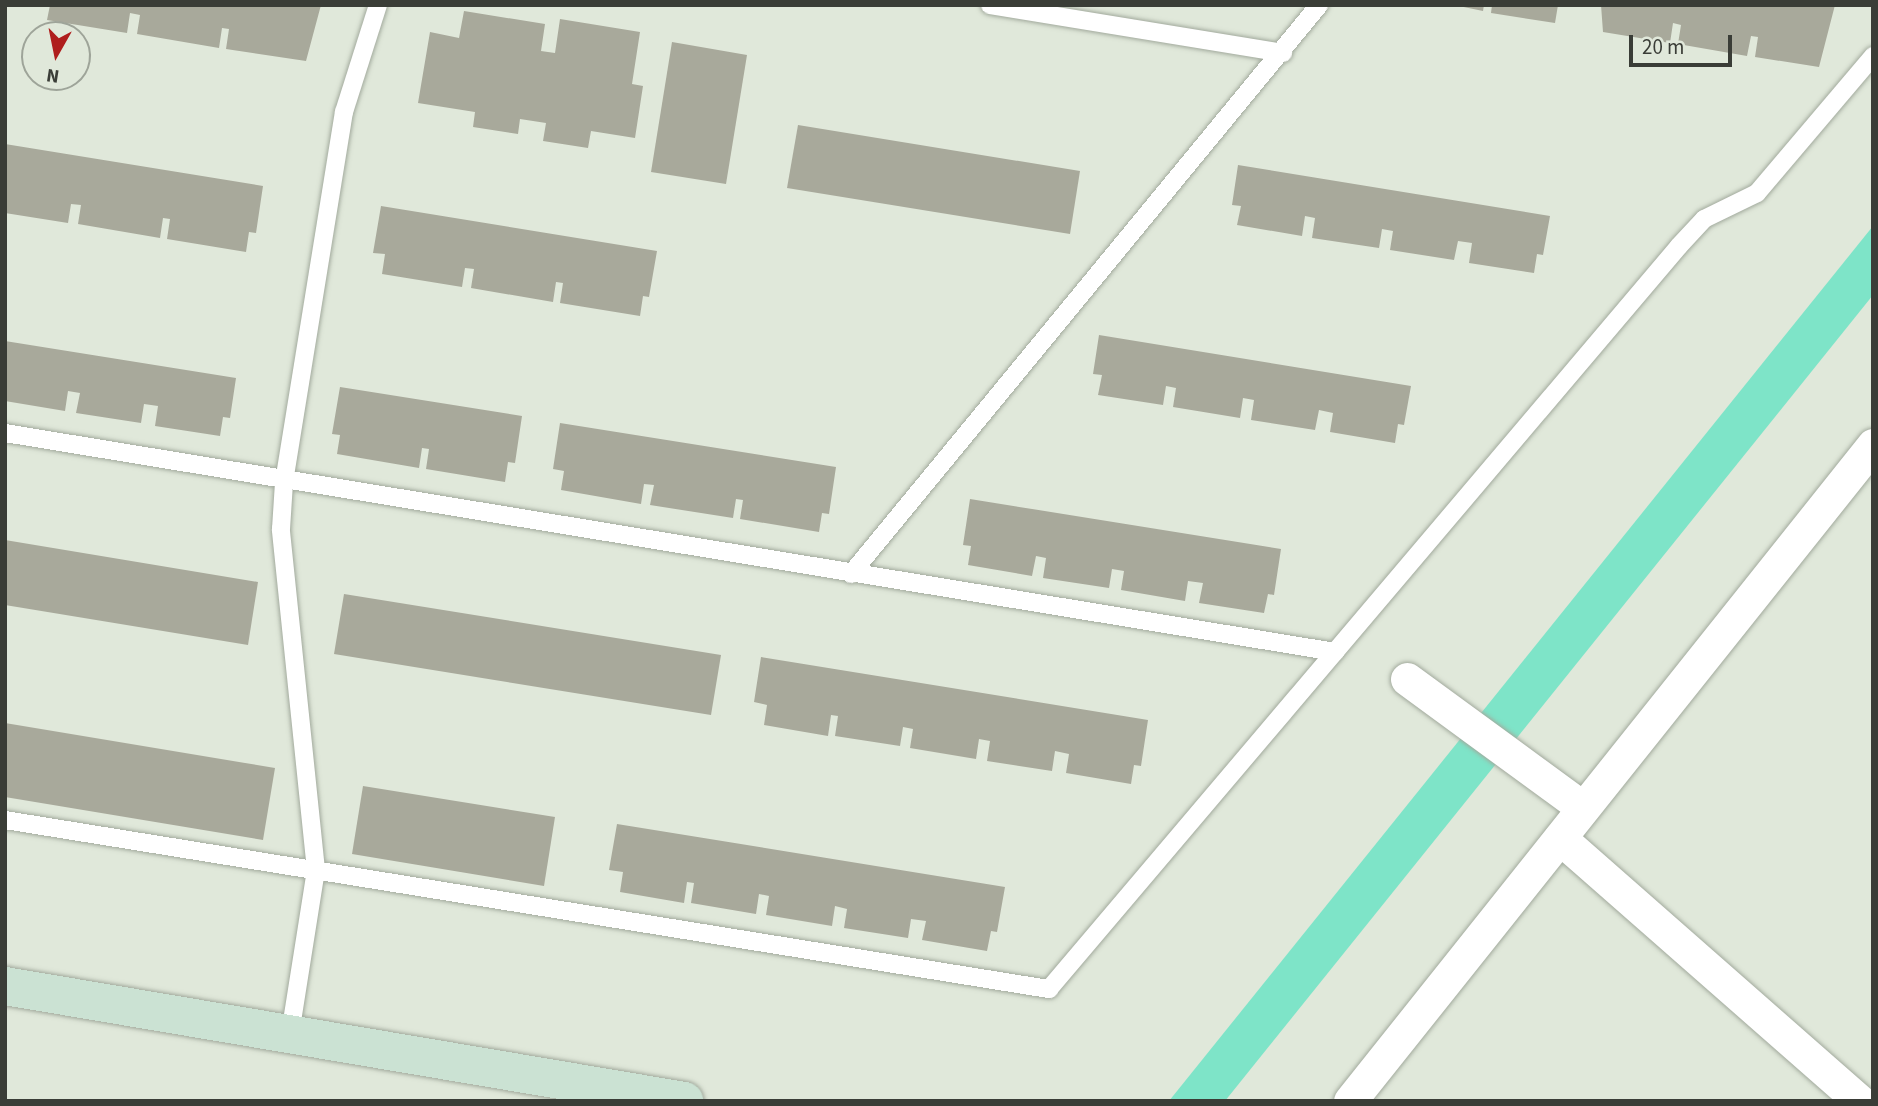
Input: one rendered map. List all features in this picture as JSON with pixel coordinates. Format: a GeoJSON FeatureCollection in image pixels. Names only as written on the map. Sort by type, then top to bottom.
{"type":"FeatureCollection","features":[{"type":"Feature","properties":{"kind":"main road"},"geometry":{"type":"LineString","coordinates":[[5,986],[684,1101]]}},
{"type":"Feature","properties":{"kind":"street"},"geometry":{"type":"LineString","coordinates":[[1350,1101],[1873,446]]}},
{"type":"Feature","properties":{"kind":"street"},"geometry":{"type":"LineString","coordinates":[[1407,680],[1583,808]]}},
{"type":"Feature","properties":{"kind":"street"},"geometry":{"type":"LineString","coordinates":[[1560,838],[1859,1101]]}},
{"type":"Feature","properties":{"kind":"lane"},"geometry":{"type":"LineString","coordinates":[[290,1034],[316,870],[281,529],[284,482],[344,112],[378,5]]}},
{"type":"Feature","properties":{"kind":"lane"},"geometry":{"type":"LineString","coordinates":[[990,5],[1283,53]]}},
{"type":"Feature","properties":{"kind":"lane"},"geometry":{"type":"LineString","coordinates":[[851,574],[1283,53],[1319,5]]}},
{"type":"Feature","properties":{"kind":"lane"},"geometry":{"type":"LineString","coordinates":[[5,820],[1049,989],[1679,246],[1704,219],[1757,193],[1873,56]]}},
{"type":"Feature","properties":{"kind":"lane"},"geometry":{"type":"LineString","coordinates":[[5,433],[284,482],[1335,652]]}},
{"type":"Feature","properties":{"kind":"shaded area"},"geometry":{"type":"Polygon","coordinates":[[[1873,226],[1873,295],[1225,1101],[1169,1101],[1873,226]]]}},
{"type":"Feature","properties":{"kind":"building"},"geometry":{"type":"Polygon","coordinates":[[[50,5],[321,5],[306,61],[226,49],[229,29],[222,28],[219,48],[137,34],[140,15],[130,13],[127,33],[91,27],[91,21],[47,20],[50,5]]]}},
{"type":"Feature","properties":{"kind":"building"},"geometry":{"type":"Polygon","coordinates":[[[1454,5],[1484,5],[1483,11],[1454,5]]]}},
{"type":"Feature","properties":{"kind":"building"},"geometry":{"type":"Polygon","coordinates":[[[1492,5],[1558,5],[1555,23],[1491,13],[1492,5]]]}},
{"type":"Feature","properties":{"kind":"building"},"geometry":{"type":"Polygon","coordinates":[[[1601,5],[1835,5],[1819,67],[1755,57],[1758,37],[1751,36],[1747,56],[1678,44],[1681,25],[1673,23],[1670,43],[1603,32],[1601,5]]]}},
{"type":"Feature","properties":{"kind":"building"},"geometry":{"type":"Polygon","coordinates":[[[464,11],[545,24],[541,51],[555,53],[560,19],[640,32],[632,84],[643,86],[635,138],[591,131],[588,148],[543,141],[546,123],[520,119],[518,134],[473,127],[475,112],[418,103],[430,32],[459,38],[464,11]]]}},
{"type":"Feature","properties":{"kind":"building"},"geometry":{"type":"Polygon","coordinates":[[[672,42],[747,55],[726,184],[651,172],[672,42]]]}},
{"type":"Feature","properties":{"kind":"building"},"geometry":{"type":"Polygon","coordinates":[[[798,125],[1080,171],[1070,234],[787,188],[798,125]]]}},
{"type":"Feature","properties":{"kind":"building"},"geometry":{"type":"Polygon","coordinates":[[[5,144],[263,186],[256,233],[249,232],[246,252],[167,239],[170,219],[163,218],[160,238],[78,224],[81,205],[71,204],[68,223],[5,213],[5,144]]]}},
{"type":"Feature","properties":{"kind":"building"},"geometry":{"type":"Polygon","coordinates":[[[1238,165],[1550,216],[1543,255],[1537,254],[1534,273],[1469,263],[1472,243],[1458,241],[1454,260],[1390,250],[1393,231],[1382,229],[1379,248],[1312,238],[1315,218],[1305,216],[1302,236],[1237,225],[1241,206],[1232,205],[1238,165]]]}},
{"type":"Feature","properties":{"kind":"building"},"geometry":{"type":"Polygon","coordinates":[[[381,206],[657,251],[649,297],[643,296],[640,316],[560,303],[563,283],[556,282],[553,302],[471,288],[474,269],[465,268],[462,287],[382,274],[385,254],[373,253],[381,206]]]}},
{"type":"Feature","properties":{"kind":"building"},"geometry":{"type":"Polygon","coordinates":[[[1099,335],[1411,386],[1404,425],[1398,424],[1395,443],[1330,432],[1333,413],[1319,410],[1315,430],[1251,420],[1254,400],[1243,398],[1240,418],[1173,407],[1176,388],[1166,386],[1163,405],[1098,395],[1102,375],[1093,374],[1099,335]]]}},
{"type":"Feature","properties":{"kind":"building"},"geometry":{"type":"Polygon","coordinates":[[[5,341],[236,378],[230,418],[223,417],[220,436],[155,426],[158,406],[144,404],[141,423],[76,413],[80,393],[68,391],[65,411],[5,401],[5,341]]]}},
{"type":"Feature","properties":{"kind":"building"},"geometry":{"type":"Polygon","coordinates":[[[340,387],[522,416],[515,463],[508,462],[505,482],[426,469],[429,449],[422,448],[419,468],[337,454],[340,435],[332,434],[340,387]]]}},
{"type":"Feature","properties":{"kind":"building"},"geometry":{"type":"Polygon","coordinates":[[[560,423],[836,467],[829,514],[822,513],[819,532],[740,519],[743,500],[736,499],[733,518],[650,505],[654,485],[644,484],[641,504],[561,490],[564,471],[553,469],[560,423]]]}},
{"type":"Feature","properties":{"kind":"building"},"geometry":{"type":"Polygon","coordinates":[[[970,499],[1281,549],[1274,595],[1268,594],[1264,613],[1199,603],[1203,583],[1188,581],[1185,601],[1121,590],[1124,571],[1112,569],[1109,588],[1043,578],[1046,558],[1036,556],[1032,576],[968,565],[971,546],[963,545],[970,499]]]}},
{"type":"Feature","properties":{"kind":"building"},"geometry":{"type":"Polygon","coordinates":[[[5,540],[258,582],[248,645],[5,605],[5,540]]]}},
{"type":"Feature","properties":{"kind":"building"},"geometry":{"type":"Polygon","coordinates":[[[344,594],[721,655],[711,715],[334,654],[344,594]]]}},
{"type":"Feature","properties":{"kind":"building"},"geometry":{"type":"Polygon","coordinates":[[[761,657],[1148,720],[1141,766],[1134,765],[1131,784],[1066,773],[1069,754],[1055,751],[1052,771],[987,761],[990,741],[979,739],[976,759],[910,748],[913,729],[903,727],[900,746],[835,736],[838,716],[831,715],[828,736],[764,725],[767,705],[754,702],[761,657]]]}},
{"type":"Feature","properties":{"kind":"building"},"geometry":{"type":"Polygon","coordinates":[[[5,723],[275,768],[263,840],[5,797],[5,723]]]}},
{"type":"Feature","properties":{"kind":"building"},"geometry":{"type":"Polygon","coordinates":[[[363,786],[555,817],[544,886],[352,854],[363,786]]]}},
{"type":"Feature","properties":{"kind":"building"},"geometry":{"type":"Polygon","coordinates":[[[617,824],[1005,887],[997,932],[991,931],[987,951],[922,940],[926,921],[911,919],[908,938],[844,928],[847,909],[835,906],[832,926],[766,915],[769,896],[759,894],[756,914],[691,903],[694,883],[687,882],[684,903],[620,892],[623,872],[609,870],[617,824]]]}}]}
